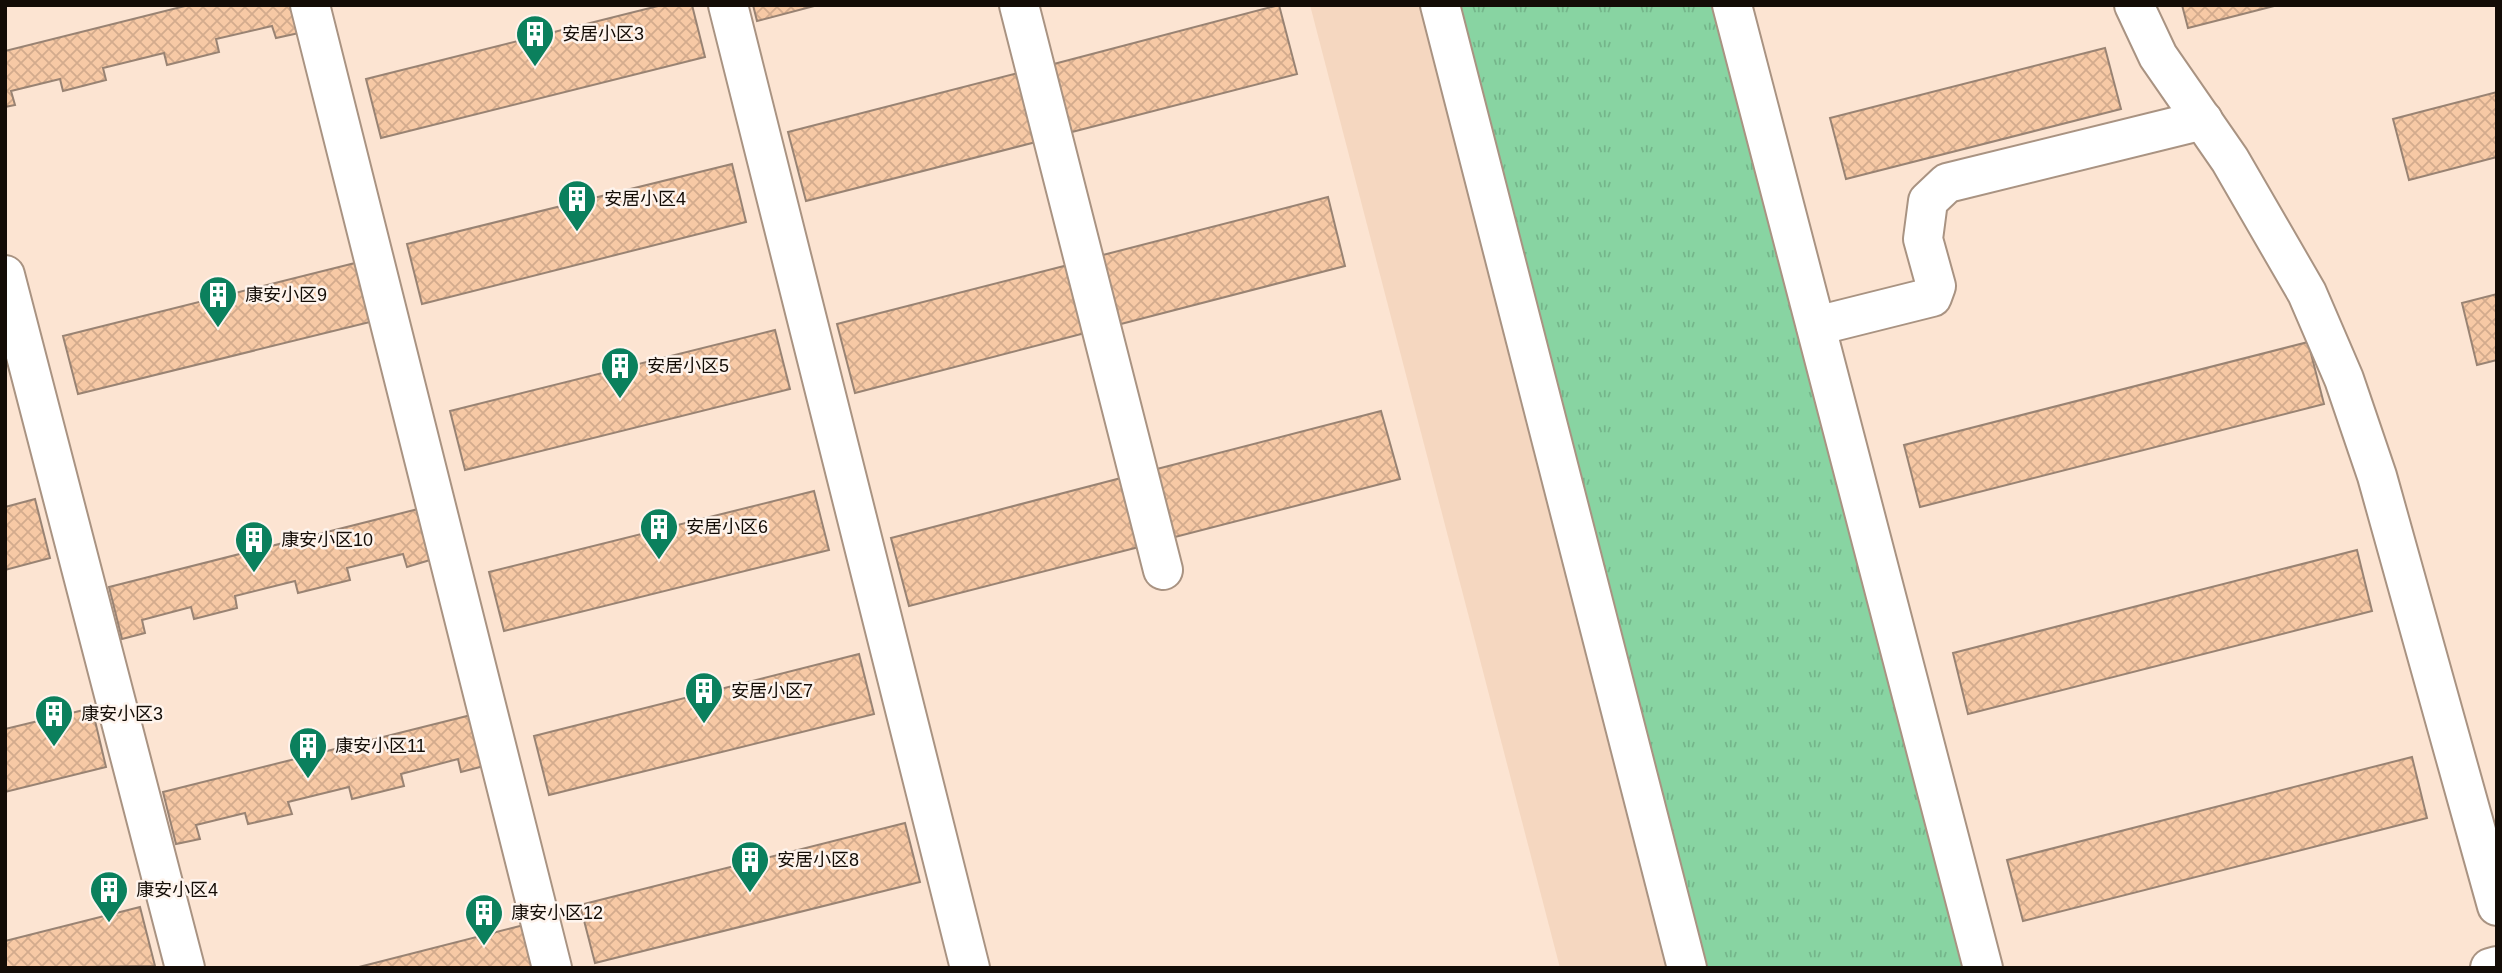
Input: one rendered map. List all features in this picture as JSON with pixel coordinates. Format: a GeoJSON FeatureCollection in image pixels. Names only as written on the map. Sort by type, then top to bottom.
{"type":"FeatureCollection","features":[{"type":"Feature","properties":{"kind":"street"},"geometry":{"type":"LineString","coordinates":[[310,5],[552,968]]}},
{"type":"Feature","properties":{"kind":"street"},"geometry":{"type":"LineString","coordinates":[[728,5],[970,968]]}},
{"type":"Feature","properties":{"kind":"street"},"geometry":{"type":"LineString","coordinates":[[1018,5],[1163,570]]}},
{"type":"Feature","properties":{"kind":"street"},"geometry":{"type":"LineString","coordinates":[[1440,5],[1687,968]]}},
{"type":"Feature","properties":{"kind":"street"},"geometry":{"type":"LineString","coordinates":[[1732,5],[1983,968]]}},
{"type":"Feature","properties":{"kind":"street"},"geometry":{"type":"LineString","coordinates":[[2134,5],[2158,56],[2230,160],[2307,293],[2344,379],[2377,476],[2497,906]]}},
{"type":"Feature","properties":{"kind":"street"},"geometry":{"type":"LineString","coordinates":[[1816,326],[1932,297],[1936,286],[1923,239],[1928,201],[1947,183],[2203,120]]}},
{"type":"Feature","properties":{"kind":"street"},"geometry":{"type":"LineString","coordinates":[[5,275],[185,968]]}},
{"type":"Feature","properties":{"kind":"street"},"geometry":{"type":"LineString","coordinates":[[2490,968],[2497,966]]}},
{"type":"Feature","properties":{"kind":"shaded area"},"geometry":{"type":"Polygon","coordinates":[[[1310,5],[1422,5],[1668,968],[1560,968],[1310,5]]]}},
{"type":"Feature","properties":{"kind":"green space"},"geometry":{"type":"Polygon","coordinates":[[[1453,5],[1712,5],[1962,968],[1705,968],[1453,5]]]}},
{"type":"Feature","properties":{"kind":"building"},"geometry":{"type":"Polygon","coordinates":[[[189,5],[292,5],[299,33],[276,38],[272,26],[216,39],[219,52],[167,65],[164,53],[103,68],[106,80],[63,91],[60,79],[11,91],[15,105],[5,107],[5,51],[189,5]]]}},
{"type":"Feature","properties":{"kind":"building","name":"安居小区3"},"geometry":{"type":"Polygon","coordinates":[[[662,5],[692,5],[705,57],[381,138],[366,79],[662,5]]]}},
{"type":"Feature","properties":{"kind":"building"},"geometry":{"type":"Polygon","coordinates":[[[753,5],[818,5],[757,21],[753,5]]]}},
{"type":"Feature","properties":{"kind":"building"},"geometry":{"type":"Polygon","coordinates":[[[1279,5],[1297,74],[1068,133],[1050,65],[1279,5]]]}},
{"type":"Feature","properties":{"kind":"building"},"geometry":{"type":"Polygon","coordinates":[[[2182,5],[2278,5],[2188,28],[2182,5]]]}},
{"type":"Feature","properties":{"kind":"building"},"geometry":{"type":"Polygon","coordinates":[[[2105,48],[2121,109],[1846,179],[1830,118],[2105,48]]]}},
{"type":"Feature","properties":{"kind":"building"},"geometry":{"type":"Polygon","coordinates":[[[1018,73],[1036,142],[806,201],[788,132],[1018,73]]]}},
{"type":"Feature","properties":{"kind":"building"},"geometry":{"type":"Polygon","coordinates":[[[2497,92],[2497,157],[2409,180],[2393,119],[2497,92]]]}},
{"type":"Feature","properties":{"kind":"building","name":"安居小区4"},"geometry":{"type":"Polygon","coordinates":[[[732,164],[746,222],[422,304],[407,244],[732,164]]]}},
{"type":"Feature","properties":{"kind":"building"},"geometry":{"type":"Polygon","coordinates":[[[1328,197],[1345,266],[1117,325],[1099,256],[1328,197]]]}},
{"type":"Feature","properties":{"kind":"building","name":"康安小区9"},"geometry":{"type":"Polygon","coordinates":[[[359,262],[374,321],[78,394],[63,336],[359,262]]]}},
{"type":"Feature","properties":{"kind":"building"},"geometry":{"type":"Polygon","coordinates":[[[1068,265],[1085,333],[855,393],[837,324],[1068,265]]]}},
{"type":"Feature","properties":{"kind":"building"},"geometry":{"type":"Polygon","coordinates":[[[2497,294],[2497,360],[2477,365],[2462,303],[2497,294]]]}},
{"type":"Feature","properties":{"kind":"building","name":"安居小区5"},"geometry":{"type":"Polygon","coordinates":[[[775,330],[790,389],[465,470],[450,411],[775,330]]]}},
{"type":"Feature","properties":{"kind":"building"},"geometry":{"type":"Polygon","coordinates":[[[2308,342],[2324,404],[1920,507],[1904,445],[2308,342]]]}},
{"type":"Feature","properties":{"kind":"building"},"geometry":{"type":"Polygon","coordinates":[[[1381,411],[1400,479],[1171,538],[1153,470],[1381,411]]]}},
{"type":"Feature","properties":{"kind":"building"},"geometry":{"type":"Polygon","coordinates":[[[1121,478],[1139,547],[909,606],[891,538],[1121,478]]]}},
{"type":"Feature","properties":{"kind":"building","name":"安居小区6"},"geometry":{"type":"Polygon","coordinates":[[[814,491],[829,550],[504,631],[489,572],[814,491]]]}},
{"type":"Feature","properties":{"kind":"building"},"geometry":{"type":"Polygon","coordinates":[[[35,499],[50,558],[5,570],[5,507],[35,499]]]}},
{"type":"Feature","properties":{"kind":"building","name":"康安小区10"},"geometry":{"type":"Polygon","coordinates":[[[418,509],[430,560],[407,567],[403,554],[347,568],[350,580],[298,593],[295,581],[235,596],[237,608],[194,619],[191,607],[142,620],[145,633],[122,639],[109,587],[418,509]]]}},
{"type":"Feature","properties":{"kind":"building"},"geometry":{"type":"Polygon","coordinates":[[[2357,550],[2372,611],[1968,714],[1953,653],[2357,550]]]}},
{"type":"Feature","properties":{"kind":"building","name":"安居小区7"},"geometry":{"type":"Polygon","coordinates":[[[859,654],[874,714],[549,795],[534,736],[859,654]]]}},
{"type":"Feature","properties":{"kind":"building","name":"康安小区3"},"geometry":{"type":"Polygon","coordinates":[[[92,708],[106,767],[5,792],[5,729],[92,708]]]}},
{"type":"Feature","properties":{"kind":"building","name":"康安小区11"},"geometry":{"type":"Polygon","coordinates":[[[471,715],[484,766],[461,772],[458,759],[401,774],[404,786],[352,799],[349,787],[288,802],[292,814],[248,824],[245,813],[196,825],[200,839],[176,844],[163,792],[471,715]]]}},
{"type":"Feature","properties":{"kind":"building"},"geometry":{"type":"Polygon","coordinates":[[[2412,757],[2427,818],[2023,921],[2007,860],[2412,757]]]}},
{"type":"Feature","properties":{"kind":"building","name":"安居小区8"},"geometry":{"type":"Polygon","coordinates":[[[905,823],[920,882],[595,963],[580,905],[905,823]]]}},
{"type":"Feature","properties":{"kind":"building","name":"康安小区4"},"geometry":{"type":"Polygon","coordinates":[[[140,907],[155,966],[5,968],[5,941],[140,907]]]}},
{"type":"Feature","properties":{"kind":"building","name":"康安小区12"},"geometry":{"type":"Polygon","coordinates":[[[524,925],[534,968],[355,968],[524,925]]]}},
{"type":"Feature","properties":{"kind":"place","name":"安居小区3"},"geometry":{"type":"Point","coordinates":[535,68]}},
{"type":"Feature","properties":{"kind":"place","name":"安居小区4"},"geometry":{"type":"Point","coordinates":[577,233]}},
{"type":"Feature","properties":{"kind":"place","name":"康安小区9"},"geometry":{"type":"Point","coordinates":[218,329]}},
{"type":"Feature","properties":{"kind":"place","name":"安居小区5"},"geometry":{"type":"Point","coordinates":[620,400]}},
{"type":"Feature","properties":{"kind":"place","name":"安居小区6"},"geometry":{"type":"Point","coordinates":[659,561]}},
{"type":"Feature","properties":{"kind":"place","name":"康安小区10"},"geometry":{"type":"Point","coordinates":[254,574]}},
{"type":"Feature","properties":{"kind":"place","name":"安居小区7"},"geometry":{"type":"Point","coordinates":[704,725]}},
{"type":"Feature","properties":{"kind":"place","name":"康安小区3"},"geometry":{"type":"Point","coordinates":[54,748]}},
{"type":"Feature","properties":{"kind":"place","name":"康安小区11"},"geometry":{"type":"Point","coordinates":[308,780]}},
{"type":"Feature","properties":{"kind":"place","name":"安居小区8"},"geometry":{"type":"Point","coordinates":[750,894]}},
{"type":"Feature","properties":{"kind":"place","name":"康安小区4"},"geometry":{"type":"Point","coordinates":[109,924]}},
{"type":"Feature","properties":{"kind":"place","name":"康安小区12"},"geometry":{"type":"Point","coordinates":[484,947]}}]}
